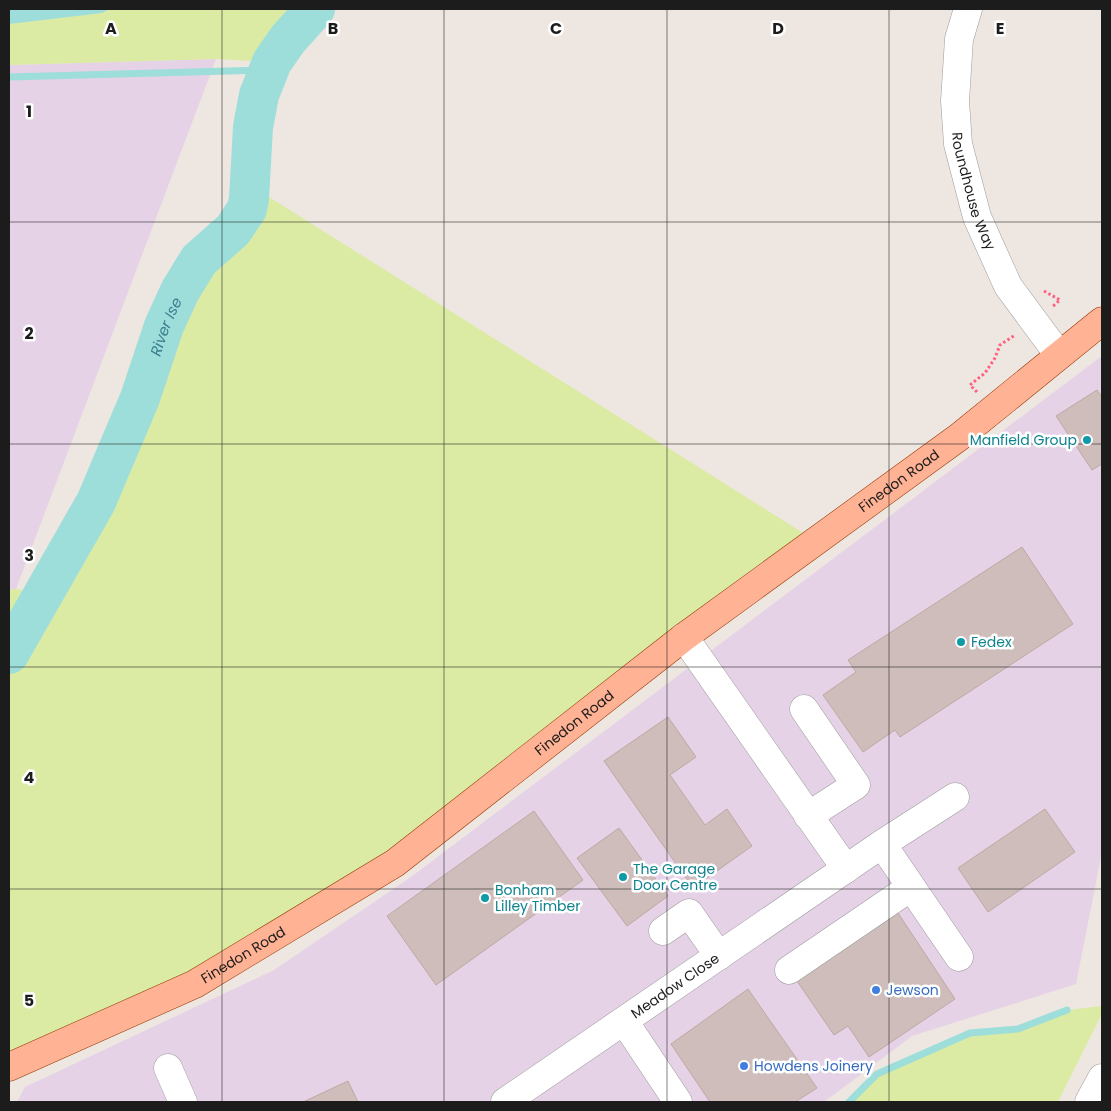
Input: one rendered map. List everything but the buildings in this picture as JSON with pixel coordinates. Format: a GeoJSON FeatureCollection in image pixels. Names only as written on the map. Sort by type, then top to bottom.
{"type":"FeatureCollection","features":[{"type":"Feature","properties":{"kind":"main road","name":"Finedon Road"},"geometry":{"type":"LineString","coordinates":[[9,1066],[195,984],[395,863],[684,637],[959,437],[1102,321]]}},
{"type":"Feature","properties":{"kind":"street","name":"Roundhouse Way"},"geometry":{"type":"LineString","coordinates":[[968,9],[959,39],[955,100],[958,144],[977,217],[1008,286],[1059,356]]}},
{"type":"Feature","properties":{"kind":"street"},"geometry":{"type":"LineString","coordinates":[[684,637],[846,869]]}},
{"type":"Feature","properties":{"kind":"street"},"geometry":{"type":"LineString","coordinates":[[804,709],[856,784],[808,816]]}},
{"type":"Feature","properties":{"kind":"street","name":"Meadow Close"},"geometry":{"type":"LineString","coordinates":[[506,1102],[955,796]]}},
{"type":"Feature","properties":{"kind":"street"},"geometry":{"type":"LineString","coordinates":[[882,844],[960,957]]}},
{"type":"Feature","properties":{"kind":"street"},"geometry":{"type":"LineString","coordinates":[[789,970],[912,887]]}},
{"type":"Feature","properties":{"kind":"street"},"geometry":{"type":"LineString","coordinates":[[663,932],[689,913],[719,956]]}},
{"type":"Feature","properties":{"kind":"street"},"geometry":{"type":"LineString","coordinates":[[624,1021],[678,1102]]}},
{"type":"Feature","properties":{"kind":"street"},"geometry":{"type":"LineString","coordinates":[[168,1068],[183,1102]]}},
{"type":"Feature","properties":{"kind":"street"},"geometry":{"type":"LineString","coordinates":[[1090,1102],[1102,1078]]}},
{"type":"Feature","properties":{"kind":"shaded area"},"geometry":{"type":"Polygon","coordinates":[[[216,59],[16,589],[9,589],[9,65],[216,59]]]}},
{"type":"Feature","properties":{"kind":"shaded area"},"geometry":{"type":"Polygon","coordinates":[[[1102,356],[1102,852],[1076,984],[912,1036],[824,1102],[17,1102],[25,1087],[274,970],[411,877],[1102,356]]]}},
{"type":"Feature","properties":{"kind":"green space"},"geometry":{"type":"Polygon","coordinates":[[[9,9],[315,9],[288,39],[272,62],[216,59],[9,65],[9,9]]]}},
{"type":"Feature","properties":{"kind":"green space"},"geometry":{"type":"Polygon","coordinates":[[[250,185],[816,541],[311,915],[9,1067],[9,589],[44,594],[97,502],[140,398],[164,326],[180,291],[199,260],[233,230],[247,209],[250,185]]]}},
{"type":"Feature","properties":{"kind":"green space"},"geometry":{"type":"Polygon","coordinates":[[[1102,1006],[1102,1014],[1058,1102],[849,1102],[877,1074],[970,1033],[1018,1029],[1067,1010],[1102,1006]]]}},
{"type":"Feature","properties":{"kind":"water"},"geometry":{"type":"Polygon","coordinates":[[[9,9],[110,9],[102,13],[9,24],[9,9]]]}},
{"type":"Feature","properties":{"kind":"waterway","name":"River Ise"},"geometry":{"type":"LineString","coordinates":[[9,654],[96,502],[140,398],[164,326],[180,291],[199,260],[233,230],[247,209],[253,127],[259,95],[272,62],[288,39],[315,9]]}},
{"type":"Feature","properties":{"kind":"waterway"},"geometry":{"type":"LineString","coordinates":[[9,77],[269,70]]}},
{"type":"Feature","properties":{"kind":"waterway"},"geometry":{"type":"LineString","coordinates":[[849,1102],[877,1074],[970,1033],[1018,1029],[1067,1010]]}},
{"type":"Feature","properties":{"kind":"place","name":"Manfield Group"},"geometry":{"type":"Point","coordinates":[1087,440]}},
{"type":"Feature","properties":{"kind":"place","name":"Fedex"},"geometry":{"type":"Point","coordinates":[961,642]}},
{"type":"Feature","properties":{"kind":"place","name":"The Garage Door Centre"},"geometry":{"type":"Point","coordinates":[623,877]}},
{"type":"Feature","properties":{"kind":"place","name":"Bonham Lilley Timber"},"geometry":{"type":"Point","coordinates":[485,898]}},
{"type":"Feature","properties":{"kind":"place","name":"Jewson"},"geometry":{"type":"Point","coordinates":[876,990]}},
{"type":"Feature","properties":{"kind":"place","name":"Howdens Joinery"},"geometry":{"type":"Point","coordinates":[744,1066]}}]}
